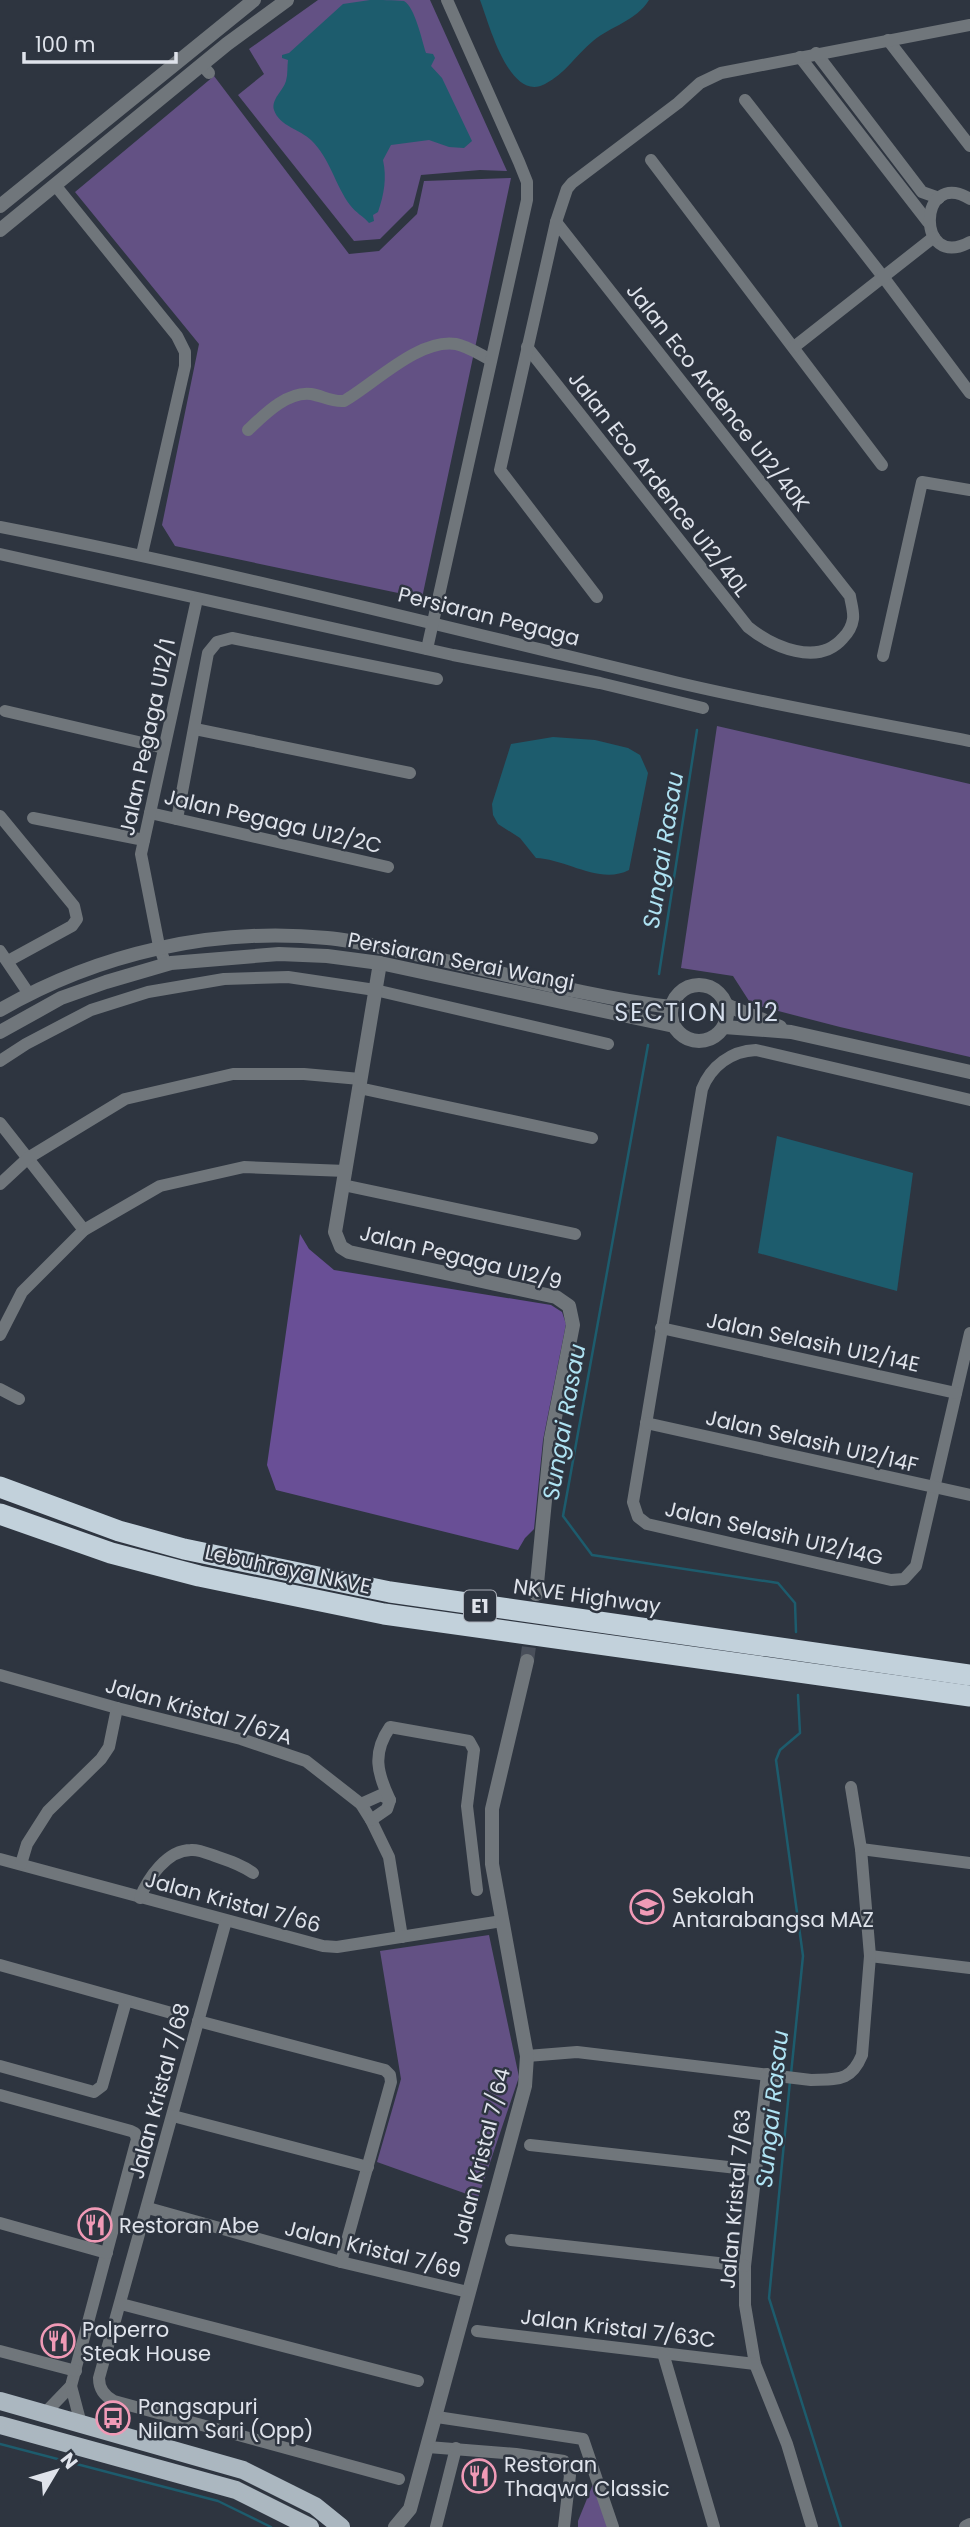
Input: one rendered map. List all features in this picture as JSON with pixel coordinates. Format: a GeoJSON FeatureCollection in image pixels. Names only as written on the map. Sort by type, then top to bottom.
{"type":"FeatureCollection","features":[{"type":"Feature","properties":{"kind":"highway","name":"NKVE Highway"},"geometry":{"type":"LineString","coordinates":[[0,1487],[119,1531],[184,1549],[390,1592],[970,1675]]}},
{"type":"Feature","properties":{"kind":"highway","name":"Lebuhraya NKVE"},"geometry":{"type":"LineString","coordinates":[[0,1514],[111,1553],[199,1576],[384,1614],[970,1696]]}},
{"type":"Feature","properties":{"kind":"main road"},"geometry":{"type":"LineString","coordinates":[[0,2401],[243,2470],[315,2506],[341,2527]]}},
{"type":"Feature","properties":{"kind":"main road"},"geometry":{"type":"LineString","coordinates":[[0,2425],[236,2490],[310,2527]]}},
{"type":"Feature","properties":{"kind":"main road"},"geometry":{"type":"LineString","coordinates":[[0,2434],[31,2433]]}},
{"type":"Feature","properties":{"kind":"street"},"geometry":{"type":"LineString","coordinates":[[0,206],[254,0]]}},
{"type":"Feature","properties":{"kind":"street"},"geometry":{"type":"LineString","coordinates":[[0,230],[206,69],[287,0]]}},
{"type":"Feature","properties":{"kind":"street"},"geometry":{"type":"LineString","coordinates":[[427,649],[527,200],[527,182],[447,0]]}},
{"type":"Feature","properties":{"kind":"street"},"geometry":{"type":"LineString","coordinates":[[597,597],[500,470],[556,222],[567,189],[700,83],[722,73],[970,25]]}},
{"type":"Feature","properties":{"kind":"street"},"geometry":{"type":"LineString","coordinates":[[888,40],[970,146]]}},
{"type":"Feature","properties":{"kind":"street"},"geometry":{"type":"LineString","coordinates":[[817,53],[922,192],[939,198]]}},
{"type":"Feature","properties":{"kind":"street"},"geometry":{"type":"LineString","coordinates":[[800,57],[928,222],[933,237],[957,247],[970,242]]}},
{"type":"Feature","properties":{"kind":"street"},"geometry":{"type":"LineString","coordinates":[[745,100],[970,393]]}},
{"type":"Feature","properties":{"kind":"street"},"geometry":{"type":"LineString","coordinates":[[651,160],[882,465]]}},
{"type":"Feature","properties":{"kind":"street"},"geometry":{"type":"LineString","coordinates":[[55,185],[177,336],[185,352],[185,366],[142,554]]}},
{"type":"Feature","properties":{"kind":"street"},"geometry":{"type":"LineString","coordinates":[[928,222],[930,209],[939,198],[952,194],[970,199]]}},
{"type":"Feature","properties":{"kind":"street","name":"Jalan Eco Ardence U12/40K"},"geometry":{"type":"LineString","coordinates":[[556,222],[850,596],[853,618],[848,632],[839,643],[827,651],[814,653],[779,646],[765,640]]}},
{"type":"Feature","properties":{"kind":"street"},"geometry":{"type":"LineString","coordinates":[[794,347],[933,237]]}},
{"type":"Feature","properties":{"kind":"street"},"geometry":{"type":"LineString","coordinates":[[248,430],[270,409],[298,396],[307,394],[332,402],[344,401],[415,352],[433,346],[456,344],[491,360]]}},
{"type":"Feature","properties":{"kind":"street","name":"Jalan Eco Ardence U12/40L"},"geometry":{"type":"LineString","coordinates":[[527,347],[748,627],[765,640]]}},
{"type":"Feature","properties":{"kind":"street"},"geometry":{"type":"LineString","coordinates":[[883,656],[922,482],[970,490]]}},
{"type":"Feature","properties":{"kind":"street","name":"Persiaran Pegaga"},"geometry":{"type":"LineString","coordinates":[[0,527],[142,554],[678,682],[970,741]]}},
{"type":"Feature","properties":{"kind":"street","name":"Persiaran Pegaga"},"geometry":{"type":"LineString","coordinates":[[0,554],[427,649],[600,683],[703,708]]}},
{"type":"Feature","properties":{"kind":"street","name":"Jalan Pegaga U12/1"},"geometry":{"type":"LineString","coordinates":[[166,965],[159,946],[141,854],[197,598]]}},
{"type":"Feature","properties":{"kind":"street"},"geometry":{"type":"LineString","coordinates":[[177,819],[208,653],[217,642],[232,638],[437,679]]}},
{"type":"Feature","properties":{"kind":"street"},"geometry":{"type":"LineString","coordinates":[[5,710],[164,748]]}},
{"type":"Feature","properties":{"kind":"street"},"geometry":{"type":"LineString","coordinates":[[195,729],[410,773]]}},
{"type":"Feature","properties":{"kind":"street","name":"Jalan Pegaga U12/2C"},"geometry":{"type":"LineString","coordinates":[[150,813],[388,867]]}},
{"type":"Feature","properties":{"kind":"street"},"geometry":{"type":"LineString","coordinates":[[0,816],[74,905],[77,919],[72,926],[4,956],[29,994]]}},
{"type":"Feature","properties":{"kind":"street"},"geometry":{"type":"LineString","coordinates":[[33,818],[144,840]]}},
{"type":"Feature","properties":{"kind":"street","name":"Persiaran Serai Wangi"},"geometry":{"type":"LineString","coordinates":[[0,1010],[77,973],[159,946],[279,935],[328,938],[465,964],[629,1002],[671,1007]]}},
{"type":"Feature","properties":{"kind":"street","name":"Persiaran Serai Wangi"},"geometry":{"type":"LineString","coordinates":[[0,1032],[61,999],[106,982],[166,965],[279,954],[327,956],[380,963],[674,1026]]}},
{"type":"Feature","properties":{"kind":"street","name":"Jalan Pegaga U12/9"},"geometry":{"type":"LineString","coordinates":[[380,963],[335,1232],[341,1247],[349,1252],[556,1297],[569,1306],[573,1325],[551,1438],[536,1594]]}},
{"type":"Feature","properties":{"kind":"street"},"geometry":{"type":"LineString","coordinates":[[0,1061],[26,1044],[91,1010],[148,992],[224,979],[288,977],[375,990],[608,1044]]}},
{"type":"Feature","properties":{"kind":"street"},"geometry":{"type":"LineString","coordinates":[[726,1005],[724,1027],[711,1039],[694,1041],[679,1033],[674,1026],[671,1007],[680,992],[697,985],[715,990],[726,1005],[791,1032]]}},
{"type":"Feature","properties":{"kind":"street"},"geometry":{"type":"LineString","coordinates":[[724,1027],[791,1032],[970,1072]]}},
{"type":"Feature","properties":{"kind":"street"},"geometry":{"type":"LineString","coordinates":[[646,1423],[670,1272],[706,1077],[723,1061],[744,1051],[756,1050],[970,1100]]}},
{"type":"Feature","properties":{"kind":"street"},"geometry":{"type":"LineString","coordinates":[[0,1184],[27,1158],[125,1099],[233,1074],[304,1074],[360,1083],[592,1138]]}},
{"type":"Feature","properties":{"kind":"street"},"geometry":{"type":"LineString","coordinates":[[0,1123],[84,1230]]}},
{"type":"Feature","properties":{"kind":"street"},"geometry":{"type":"LineString","coordinates":[[0,1335],[22,1292],[84,1230],[160,1186],[244,1167],[344,1178],[575,1234]]}},
{"type":"Feature","properties":{"kind":"street","name":"Jalan Selasih U12/14E"},"geometry":{"type":"LineString","coordinates":[[661,1328],[956,1393]]}},
{"type":"Feature","properties":{"kind":"street"},"geometry":{"type":"LineString","coordinates":[[934,1488],[970,1333]]}},
{"type":"Feature","properties":{"kind":"street"},"geometry":{"type":"LineString","coordinates":[[0,1389],[19,1399]]}},
{"type":"Feature","properties":{"kind":"street","name":"Jalan Selasih U12/14F"},"geometry":{"type":"LineString","coordinates":[[646,1423],[970,1495]]}},
{"type":"Feature","properties":{"kind":"street","name":"Jalan Selasih U12/14G"},"geometry":{"type":"LineString","coordinates":[[646,1423],[633,1502],[638,1517],[647,1524],[891,1580],[904,1579],[916,1566],[934,1488]]}},
{"type":"Feature","properties":{"kind":"street","name":"Jalan Kristal 7/64"},"geometry":{"type":"LineString","coordinates":[[395,2527],[410,2509],[525,2086],[527,2056],[492,1864],[492,1809],[527,1661]]}},
{"type":"Feature","properties":{"kind":"street","name":"Jalan Kristal 7/67A"},"geometry":{"type":"LineString","coordinates":[[0,1675],[241,1739],[306,1761],[361,1804],[371,1820],[389,1857],[402,1937]]}},
{"type":"Feature","properties":{"kind":"street"},"geometry":{"type":"LineString","coordinates":[[21,1864],[27,1844],[48,1811],[101,1759],[109,1747],[117,1708]]}},
{"type":"Feature","properties":{"kind":"street"},"geometry":{"type":"LineString","coordinates":[[371,1820],[387,1809],[390,1800],[380,1779],[377,1764],[382,1742],[390,1727],[469,1741],[474,1750],[467,1806],[477,1890]]}},
{"type":"Feature","properties":{"kind":"street"},"geometry":{"type":"LineString","coordinates":[[527,2056],[577,2052],[811,2080],[840,2079],[858,2066],[862,2055],[870,1956],[861,1849],[851,1787]]}},
{"type":"Feature","properties":{"kind":"street"},"geometry":{"type":"LineString","coordinates":[[361,1804],[381,1795],[390,1800]]}},
{"type":"Feature","properties":{"kind":"street"},"geometry":{"type":"LineString","coordinates":[[140,1898],[145,1884],[154,1872],[181,1851],[192,1849],[237,1864],[253,1873]]}},
{"type":"Feature","properties":{"kind":"street"},"geometry":{"type":"LineString","coordinates":[[861,1849],[970,1863]]}},
{"type":"Feature","properties":{"kind":"street","name":"Jalan Kristal 7/66"},"geometry":{"type":"LineString","coordinates":[[0,1859],[323,1946],[337,1947],[502,1921]]}},
{"type":"Feature","properties":{"kind":"street","name":"Jalan Kristal 7/68"},"geometry":{"type":"LineString","coordinates":[[226,1921],[99,2378],[102,2392],[114,2401],[398,2479]]}},
{"type":"Feature","properties":{"kind":"street"},"geometry":{"type":"LineString","coordinates":[[870,1956],[970,1968]]}},
{"type":"Feature","properties":{"kind":"street"},"geometry":{"type":"LineString","coordinates":[[0,1965],[175,2014]]}},
{"type":"Feature","properties":{"kind":"street"},"geometry":{"type":"LineString","coordinates":[[0,2066],[97,2091],[102,2085],[126,2001]]}},
{"type":"Feature","properties":{"kind":"street"},"geometry":{"type":"LineString","coordinates":[[198,2021],[385,2070],[390,2075],[391,2082],[341,2262]]}},
{"type":"Feature","properties":{"kind":"street","name":"Jalan Kristal 7/63"},"geometry":{"type":"LineString","coordinates":[[773,2075],[755,2170],[745,2266],[745,2305],[755,2364],[787,2444],[813,2527]]}},
{"type":"Feature","properties":{"kind":"street"},"geometry":{"type":"LineString","coordinates":[[0,2095],[135,2133],[137,2139],[71,2386],[45,2413]]}},
{"type":"Feature","properties":{"kind":"street"},"geometry":{"type":"LineString","coordinates":[[173,2116],[368,2167]]}},
{"type":"Feature","properties":{"kind":"street"},"geometry":{"type":"LineString","coordinates":[[530,2145],[755,2170]]}},
{"type":"Feature","properties":{"kind":"street","name":"Jalan Kristal 7/69"},"geometry":{"type":"LineString","coordinates":[[148,2208],[341,2262],[468,2292]]}},
{"type":"Feature","properties":{"kind":"street"},"geometry":{"type":"LineString","coordinates":[[0,2223],[107,2253]]}},
{"type":"Feature","properties":{"kind":"street"},"geometry":{"type":"LineString","coordinates":[[511,2240],[745,2266]]}},
{"type":"Feature","properties":{"kind":"street"},"geometry":{"type":"LineString","coordinates":[[121,2304],[418,2381]]}},
{"type":"Feature","properties":{"kind":"street","name":"Jalan Kristal 7/63C"},"geometry":{"type":"LineString","coordinates":[[477,2331],[755,2364]]}},
{"type":"Feature","properties":{"kind":"street"},"geometry":{"type":"LineString","coordinates":[[0,2351],[76,2371]]}},
{"type":"Feature","properties":{"kind":"street"},"geometry":{"type":"LineString","coordinates":[[663,2353],[714,2527]]}},
{"type":"Feature","properties":{"kind":"street"},"geometry":{"type":"LineString","coordinates":[[71,2386],[81,2424]]}},
{"type":"Feature","properties":{"kind":"street"},"geometry":{"type":"LineString","coordinates":[[437,2417],[583,2440],[613,2527]]}},
{"type":"Feature","properties":{"kind":"street"},"geometry":{"type":"LineString","coordinates":[[428,2447],[564,2461],[570,2475],[564,2527]]}},
{"type":"Feature","properties":{"kind":"street"},"geometry":{"type":"LineString","coordinates":[[436,2527],[456,2448]]}},
{"type":"Feature","properties":{"kind":"shaded area"},"geometry":{"type":"Polygon","coordinates":[[[318,0],[430,0],[507,171],[480,170],[421,175],[413,206],[380,239],[354,241],[238,95],[264,74],[249,49],[318,0]]]}},
{"type":"Feature","properties":{"kind":"shaded area"},"geometry":{"type":"Polygon","coordinates":[[[214,76],[349,254],[379,251],[417,214],[424,181],[511,178],[422,598],[175,546],[162,525],[199,344],[75,192],[214,76]]]}},
{"type":"Feature","properties":{"kind":"shaded area"},"geometry":{"type":"Polygon","coordinates":[[[717,726],[970,784],[970,1057],[751,1004],[733,976],[681,968],[717,726]]]}},
{"type":"Feature","properties":{"kind":"shaded area"},"geometry":{"type":"Polygon","coordinates":[[[300,1234],[309,1249],[334,1270],[551,1305],[562,1312],[566,1324],[543,1440],[534,1529],[518,1550],[276,1490],[267,1465],[300,1234]]]}},
{"type":"Feature","properties":{"kind":"shaded area"},"geometry":{"type":"Polygon","coordinates":[[[489,1935],[519,2077],[478,2198],[377,2162],[401,2079],[380,1951],[489,1935]]]}},
{"type":"Feature","properties":{"kind":"shaded area"},"geometry":{"type":"Polygon","coordinates":[[[593,2484],[609,2527],[578,2527],[593,2484]]]}},
{"type":"Feature","properties":{"kind":"water"},"geometry":{"type":"Polygon","coordinates":[[[370,0],[404,1],[408,4],[426,53],[433,54],[435,58],[431,66],[442,78],[472,141],[464,148],[449,147],[429,140],[391,145],[383,160],[385,180],[380,206],[378,212],[373,215],[374,221],[369,223],[350,205],[318,147],[307,136],[280,120],[274,106],[287,78],[288,60],[282,58],[282,55],[289,53],[343,4],[370,0]]]}},
{"type":"Feature","properties":{"kind":"water"},"geometry":{"type":"Polygon","coordinates":[[[480,0],[649,0],[637,13],[593,41],[552,80],[532,87],[521,82],[502,58],[480,0]]]}},
{"type":"Feature","properties":{"kind":"water"},"geometry":{"type":"Polygon","coordinates":[[[553,737],[595,740],[628,748],[640,755],[648,773],[629,870],[606,875],[536,858],[520,838],[498,824],[493,815],[492,804],[511,744],[553,737]]]}},
{"type":"Feature","properties":{"kind":"water"},"geometry":{"type":"Polygon","coordinates":[[[777,1136],[913,1173],[897,1291],[758,1253],[777,1136]]]}},
{"type":"Feature","properties":{"kind":"waterway","name":"Sungai Rasau"},"geometry":{"type":"LineString","coordinates":[[659,974],[697,730]]}},
{"type":"Feature","properties":{"kind":"waterway","name":"Sungai Rasau"},"geometry":{"type":"LineString","coordinates":[[648,1045],[563,1516],[592,1555],[778,1583],[795,1603],[796,1632]]}},
{"type":"Feature","properties":{"kind":"waterway","name":"Sungai Rasau"},"geometry":{"type":"LineString","coordinates":[[791,2074],[803,1956],[776,1760],[780,1750],[800,1733],[798,1695]]}},
{"type":"Feature","properties":{"kind":"waterway","name":"Sungai Rasau"},"geometry":{"type":"LineString","coordinates":[[790,2081],[769,2298],[841,2527]]}},
{"type":"Feature","properties":{"kind":"waterway"},"geometry":{"type":"LineString","coordinates":[[0,2444],[218,2501],[271,2527]]}},
{"type":"Feature","properties":{"kind":"tunnel"},"geometry":{"type":"LineString","coordinates":[[527,1661],[536,1594]]}},
{"type":"Feature","properties":{"kind":"place","name":"Sekolah Antarabangsa MAZ"},"geometry":{"type":"Point","coordinates":[647,1907]}},
{"type":"Feature","properties":{"kind":"place","name":"Restoran Abe"},"geometry":{"type":"Point","coordinates":[95,2225]}},
{"type":"Feature","properties":{"kind":"place","name":"Polperro Steak House"},"geometry":{"type":"Point","coordinates":[58,2341]}},
{"type":"Feature","properties":{"kind":"place","name":"Pangsapuri Nilam Sari (Opp)"},"geometry":{"type":"Point","coordinates":[113,2418]}},
{"type":"Feature","properties":{"kind":"place","name":"Restoran Thaqwa Classic"},"geometry":{"type":"Point","coordinates":[479,2476]}},
{"type":"Feature","properties":{"kind":"district","name":"SECTION U12"},"geometry":{"type":"Point","coordinates":[697,1012]}}]}
